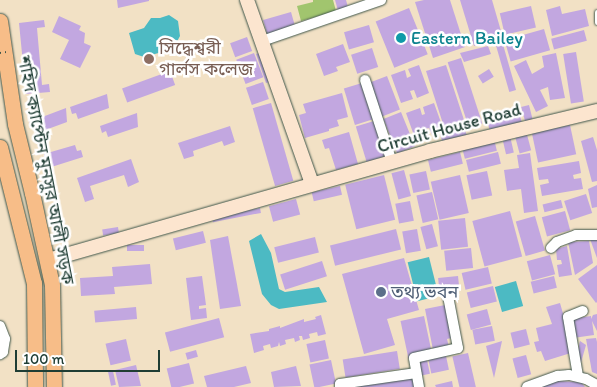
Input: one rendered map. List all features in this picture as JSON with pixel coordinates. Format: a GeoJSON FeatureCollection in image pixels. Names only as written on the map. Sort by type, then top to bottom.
{"type":"FeatureCollection","features":[{"type":"Feature","properties":{"kind":"main road","name":"শহিদ ক্যাপ্টেন মুনসুর আলী সড়ক"},"geometry":{"type":"LineString","coordinates":[[0,21],[15,124],[48,260],[52,285],[54,387]]}},
{"type":"Feature","properties":{"kind":"main road","name":"শহিদ ক্যাপ্টেন মুনসুর আলী সড়ক"},"geometry":{"type":"LineString","coordinates":[[0,147],[34,283],[35,387]]}},
{"type":"Feature","properties":{"kind":"street"},"geometry":{"type":"LineString","coordinates":[[247,0],[312,184]]}},
{"type":"Feature","properties":{"kind":"street"},"geometry":{"type":"LineString","coordinates":[[262,41],[381,0]]}},
{"type":"Feature","properties":{"kind":"street"},"geometry":{"type":"LineString","coordinates":[[365,80],[392,162]]}},
{"type":"Feature","properties":{"kind":"street","name":"Circuit House Road"},"geometry":{"type":"LineString","coordinates":[[48,260],[392,162],[562,118],[597,111]]}},
{"type":"Feature","properties":{"kind":"street"},"geometry":{"type":"LineString","coordinates":[[551,248],[557,242],[576,234],[597,235]]}},
{"type":"Feature","properties":{"kind":"street"},"geometry":{"type":"LineString","coordinates":[[419,387],[414,358],[458,348],[447,291]]}},
{"type":"Feature","properties":{"kind":"street"},"geometry":{"type":"LineString","coordinates":[[578,376],[568,317],[583,311]]}},
{"type":"Feature","properties":{"kind":"street"},"geometry":{"type":"LineString","coordinates":[[0,326],[5,339],[3,352],[0,354]]}},
{"type":"Feature","properties":{"kind":"street"},"geometry":{"type":"LineString","coordinates":[[340,387],[340,384],[416,373]]}},
{"type":"Feature","properties":{"kind":"street"},"geometry":{"type":"LineString","coordinates":[[527,387],[558,376],[578,376],[597,385]]}},
{"type":"Feature","properties":{"kind":"lane"},"geometry":{"type":"LineString","coordinates":[[597,12],[597,22]]}},
{"type":"Feature","properties":{"kind":"path"},"geometry":{"type":"LineString","coordinates":[[0,53],[6,52]]}},
{"type":"Feature","properties":{"kind":"green space"},"geometry":{"type":"Polygon","coordinates":[[[313,0],[333,0],[336,11],[301,21],[297,6],[313,2],[313,0]]]}},
{"type":"Feature","properties":{"kind":"water"},"geometry":{"type":"Polygon","coordinates":[[[169,15],[178,21],[180,36],[173,49],[144,57],[135,54],[129,33],[144,28],[151,18],[169,15]]]}},
{"type":"Feature","properties":{"kind":"water"},"geometry":{"type":"Polygon","coordinates":[[[261,234],[271,253],[279,289],[285,292],[319,287],[327,302],[279,309],[271,305],[262,294],[249,241],[261,234]]]}},
{"type":"Feature","properties":{"kind":"water"},"geometry":{"type":"Polygon","coordinates":[[[429,257],[439,296],[417,301],[408,262],[429,257]]]}},
{"type":"Feature","properties":{"kind":"water"},"geometry":{"type":"Polygon","coordinates":[[[516,281],[523,306],[502,312],[495,287],[516,281]]]}},
{"type":"Feature","properties":{"kind":"building"},"geometry":{"type":"Polygon","coordinates":[[[117,0],[149,0],[149,1],[118,8],[117,0]]]}},
{"type":"Feature","properties":{"kind":"building"},"geometry":{"type":"Polygon","coordinates":[[[335,0],[346,0],[349,11],[339,14],[335,0]]]}},
{"type":"Feature","properties":{"kind":"building"},"geometry":{"type":"Polygon","coordinates":[[[450,0],[465,47],[433,58],[415,2],[450,0]]]}},
{"type":"Feature","properties":{"kind":"building"},"geometry":{"type":"Polygon","coordinates":[[[460,0],[492,0],[503,38],[474,46],[460,0]]]}},
{"type":"Feature","properties":{"kind":"building"},"geometry":{"type":"Polygon","coordinates":[[[531,6],[536,27],[505,35],[500,13],[531,6]]]}},
{"type":"Feature","properties":{"kind":"building"},"geometry":{"type":"Polygon","coordinates":[[[560,6],[562,14],[585,9],[589,26],[552,36],[546,10],[560,6]]]}},
{"type":"Feature","properties":{"kind":"building","name":"Eastern Bailey"},"geometry":{"type":"Polygon","coordinates":[[[409,8],[428,54],[394,68],[376,21],[409,8]]]}},
{"type":"Feature","properties":{"kind":"building"},"geometry":{"type":"Polygon","coordinates":[[[291,12],[295,26],[267,34],[263,20],[291,12]]]}},
{"type":"Feature","properties":{"kind":"building"},"geometry":{"type":"Polygon","coordinates":[[[59,16],[81,26],[79,30],[85,33],[84,43],[91,46],[80,68],[60,59],[69,40],[52,32],[59,16]]]}},
{"type":"Feature","properties":{"kind":"building"},"geometry":{"type":"Polygon","coordinates":[[[44,20],[45,27],[37,28],[42,85],[49,84],[50,92],[26,94],[19,23],[44,20]]]}},
{"type":"Feature","properties":{"kind":"building"},"geometry":{"type":"Polygon","coordinates":[[[369,25],[374,42],[349,49],[344,32],[369,25]]]}},
{"type":"Feature","properties":{"kind":"building"},"geometry":{"type":"Polygon","coordinates":[[[544,29],[550,50],[511,61],[505,40],[544,29]]]}},
{"type":"Feature","properties":{"kind":"building"},"geometry":{"type":"Polygon","coordinates":[[[584,30],[587,41],[554,49],[551,39],[584,30]]]}},
{"type":"Feature","properties":{"kind":"building"},"geometry":{"type":"Polygon","coordinates":[[[247,37],[252,51],[235,57],[230,43],[247,37]]]}},
{"type":"Feature","properties":{"kind":"building"},"geometry":{"type":"Polygon","coordinates":[[[502,41],[516,90],[509,92],[495,43],[502,41]]]}},
{"type":"Feature","properties":{"kind":"building"},"geometry":{"type":"Polygon","coordinates":[[[343,44],[350,62],[336,67],[338,71],[324,76],[316,54],[343,44]]]}},
{"type":"Feature","properties":{"kind":"building"},"geometry":{"type":"Polygon","coordinates":[[[488,46],[491,54],[464,62],[460,53],[488,46]]]}},
{"type":"Feature","properties":{"kind":"building"},"geometry":{"type":"Polygon","coordinates":[[[372,48],[378,67],[357,74],[351,55],[372,48]]]}},
{"type":"Feature","properties":{"kind":"building"},"geometry":{"type":"Polygon","coordinates":[[[262,52],[273,81],[266,83],[256,54],[262,52]]]}},
{"type":"Feature","properties":{"kind":"building"},"geometry":{"type":"Polygon","coordinates":[[[576,52],[584,101],[571,103],[563,54],[576,52]]]}},
{"type":"Feature","properties":{"kind":"building"},"geometry":{"type":"Polygon","coordinates":[[[254,53],[263,77],[246,84],[236,60],[254,53]]]}},
{"type":"Feature","properties":{"kind":"building"},"geometry":{"type":"Polygon","coordinates":[[[556,53],[565,98],[550,100],[548,87],[540,90],[548,106],[536,112],[514,66],[526,60],[532,74],[544,67],[542,56],[556,53]]]}},
{"type":"Feature","properties":{"kind":"building"},"geometry":{"type":"Polygon","coordinates":[[[461,58],[482,124],[469,128],[448,62],[461,58]]]}},
{"type":"Feature","properties":{"kind":"building"},"geometry":{"type":"Polygon","coordinates":[[[419,65],[429,93],[417,98],[414,90],[410,91],[413,99],[401,103],[391,75],[405,70],[407,78],[411,76],[408,69],[419,65]]]}},
{"type":"Feature","properties":{"kind":"building"},"geometry":{"type":"Polygon","coordinates":[[[446,65],[464,124],[445,130],[426,71],[446,65]]]}},
{"type":"Feature","properties":{"kind":"building"},"geometry":{"type":"Polygon","coordinates":[[[489,69],[494,77],[483,84],[478,76],[489,69]]]}},
{"type":"Feature","properties":{"kind":"building"},"geometry":{"type":"Polygon","coordinates":[[[170,71],[175,85],[127,103],[122,88],[170,71]]]}},
{"type":"Feature","properties":{"kind":"building"},"geometry":{"type":"Polygon","coordinates":[[[387,76],[400,110],[382,116],[369,83],[387,76]]]}},
{"type":"Feature","properties":{"kind":"building"},"geometry":{"type":"Polygon","coordinates":[[[263,82],[269,99],[252,105],[246,88],[263,82]]]}},
{"type":"Feature","properties":{"kind":"building"},"geometry":{"type":"Polygon","coordinates":[[[362,83],[373,119],[355,125],[344,89],[362,83]]]}},
{"type":"Feature","properties":{"kind":"building"},"geometry":{"type":"Polygon","coordinates":[[[342,93],[348,117],[337,120],[339,126],[329,129],[329,131],[305,138],[299,115],[306,113],[303,104],[342,93]]]}},
{"type":"Feature","properties":{"kind":"building"},"geometry":{"type":"Polygon","coordinates":[[[107,94],[109,108],[78,119],[76,113],[72,114],[70,107],[107,94]]]}},
{"type":"Feature","properties":{"kind":"building"},"geometry":{"type":"Polygon","coordinates":[[[271,103],[293,181],[275,186],[253,108],[271,103]]]}},
{"type":"Feature","properties":{"kind":"building"},"geometry":{"type":"Polygon","coordinates":[[[434,103],[444,131],[432,135],[429,128],[425,129],[428,137],[416,141],[406,113],[420,108],[422,115],[425,114],[423,107],[434,103]]]}},
{"type":"Feature","properties":{"kind":"building"},"geometry":{"type":"Polygon","coordinates":[[[529,105],[533,121],[526,124],[521,107],[529,105]]]}},
{"type":"Feature","properties":{"kind":"building"},"geometry":{"type":"Polygon","coordinates":[[[66,108],[67,122],[37,133],[35,127],[31,128],[29,122],[66,108]]]}},
{"type":"Feature","properties":{"kind":"building"},"geometry":{"type":"Polygon","coordinates":[[[518,109],[522,123],[490,133],[486,118],[518,109]]]}},
{"type":"Feature","properties":{"kind":"building"},"geometry":{"type":"Polygon","coordinates":[[[401,112],[415,146],[397,153],[383,119],[401,112]]]}},
{"type":"Feature","properties":{"kind":"building"},"geometry":{"type":"Polygon","coordinates":[[[137,113],[138,127],[108,137],[106,131],[102,133],[100,126],[137,113]]]}},
{"type":"Feature","properties":{"kind":"building"},"geometry":{"type":"Polygon","coordinates":[[[374,121],[385,156],[367,162],[356,127],[374,121]]]}},
{"type":"Feature","properties":{"kind":"building"},"geometry":{"type":"Polygon","coordinates":[[[570,125],[576,154],[538,162],[532,133],[570,125]]]}},
{"type":"Feature","properties":{"kind":"building"},"geometry":{"type":"Polygon","coordinates":[[[230,126],[235,142],[224,146],[222,141],[193,151],[194,156],[184,159],[178,143],[230,126]]]}},
{"type":"Feature","properties":{"kind":"building"},"geometry":{"type":"Polygon","coordinates":[[[464,127],[468,139],[444,147],[440,135],[464,127]]]}},
{"type":"Feature","properties":{"kind":"building"},"geometry":{"type":"Polygon","coordinates":[[[526,131],[531,150],[520,153],[514,134],[526,131]]]}},
{"type":"Feature","properties":{"kind":"building"},"geometry":{"type":"Polygon","coordinates":[[[349,132],[358,164],[336,170],[329,148],[325,149],[322,140],[349,132]]]}},
{"type":"Feature","properties":{"kind":"building"},"geometry":{"type":"Polygon","coordinates":[[[510,136],[514,153],[506,154],[502,138],[510,136]]]}},
{"type":"Feature","properties":{"kind":"building"},"geometry":{"type":"Polygon","coordinates":[[[593,137],[597,150],[597,181],[592,182],[581,141],[593,137]]]}},
{"type":"Feature","properties":{"kind":"building"},"geometry":{"type":"Polygon","coordinates":[[[494,139],[497,151],[465,159],[462,147],[494,139]]]}},
{"type":"Feature","properties":{"kind":"building"},"geometry":{"type":"Polygon","coordinates":[[[75,145],[77,151],[81,150],[83,157],[45,169],[44,154],[75,145]]]}},
{"type":"Feature","properties":{"kind":"building"},"geometry":{"type":"Polygon","coordinates":[[[460,152],[463,164],[431,172],[428,160],[460,152]]]}},
{"type":"Feature","properties":{"kind":"building"},"geometry":{"type":"Polygon","coordinates":[[[498,152],[501,164],[469,172],[466,160],[498,152]]]}},
{"type":"Feature","properties":{"kind":"building"},"geometry":{"type":"Polygon","coordinates":[[[530,153],[538,211],[524,213],[521,189],[507,191],[504,170],[519,168],[517,155],[530,153]]]}},
{"type":"Feature","properties":{"kind":"building"},"geometry":{"type":"Polygon","coordinates":[[[131,159],[139,182],[128,187],[124,175],[90,186],[94,199],[85,202],[77,178],[131,159]]]}},
{"type":"Feature","properties":{"kind":"building"},"geometry":{"type":"Polygon","coordinates":[[[579,161],[581,173],[573,175],[574,179],[581,178],[583,189],[542,196],[540,185],[549,183],[548,179],[539,180],[537,168],[579,161]]]}},
{"type":"Feature","properties":{"kind":"building"},"geometry":{"type":"Polygon","coordinates":[[[404,170],[411,196],[398,199],[391,173],[404,170]]]}},
{"type":"Feature","properties":{"kind":"building"},"geometry":{"type":"Polygon","coordinates":[[[426,171],[430,190],[413,193],[409,175],[426,171]]]}},
{"type":"Feature","properties":{"kind":"building"},"geometry":{"type":"Polygon","coordinates":[[[487,171],[492,195],[472,200],[466,175],[487,171]]]}},
{"type":"Feature","properties":{"kind":"building"},"geometry":{"type":"Polygon","coordinates":[[[384,175],[395,220],[356,229],[345,185],[384,175]]]}},
{"type":"Feature","properties":{"kind":"building"},"geometry":{"type":"Polygon","coordinates":[[[460,175],[469,213],[440,220],[431,182],[460,175]]]}},
{"type":"Feature","properties":{"kind":"building"},"geometry":{"type":"Polygon","coordinates":[[[597,185],[597,207],[592,208],[588,189],[597,185]]]}},
{"type":"Feature","properties":{"kind":"building"},"geometry":{"type":"Polygon","coordinates":[[[340,186],[342,195],[314,201],[312,193],[340,186]]]}},
{"type":"Feature","properties":{"kind":"building"},"geometry":{"type":"Polygon","coordinates":[[[432,192],[438,219],[423,223],[416,196],[432,192]]]}},
{"type":"Feature","properties":{"kind":"building"},"geometry":{"type":"Polygon","coordinates":[[[586,194],[592,213],[570,220],[564,201],[586,194]]]}},
{"type":"Feature","properties":{"kind":"building"},"geometry":{"type":"Polygon","coordinates":[[[296,199],[300,214],[273,222],[269,206],[296,199]]]}},
{"type":"Feature","properties":{"kind":"building"},"geometry":{"type":"Polygon","coordinates":[[[561,200],[563,208],[544,212],[543,205],[561,200]]]}},
{"type":"Feature","properties":{"kind":"building"},"geometry":{"type":"Polygon","coordinates":[[[410,201],[414,221],[399,223],[395,204],[410,201]]]}},
{"type":"Feature","properties":{"kind":"building"},"geometry":{"type":"Polygon","coordinates":[[[260,208],[261,213],[213,222],[212,217],[260,208]]]}},
{"type":"Feature","properties":{"kind":"building"},"geometry":{"type":"Polygon","coordinates":[[[510,211],[522,256],[484,266],[472,221],[510,211]]]}},
{"type":"Feature","properties":{"kind":"building"},"geometry":{"type":"Polygon","coordinates":[[[565,211],[570,230],[547,237],[542,217],[565,211]]]}},
{"type":"Feature","properties":{"kind":"building"},"geometry":{"type":"Polygon","coordinates":[[[535,216],[545,251],[526,256],[516,222],[535,216]]]}},
{"type":"Feature","properties":{"kind":"building"},"geometry":{"type":"Polygon","coordinates":[[[465,218],[468,247],[441,250],[438,221],[465,218]]]}},
{"type":"Feature","properties":{"kind":"building"},"geometry":{"type":"Polygon","coordinates":[[[432,224],[438,246],[426,249],[420,227],[432,224]]]}},
{"type":"Feature","properties":{"kind":"building"},"geometry":{"type":"Polygon","coordinates":[[[118,227],[119,233],[103,235],[102,230],[118,227]]]}},
{"type":"Feature","properties":{"kind":"building"},"geometry":{"type":"Polygon","coordinates":[[[396,229],[401,249],[335,266],[330,245],[396,229]]]}},
{"type":"Feature","properties":{"kind":"building"},"geometry":{"type":"Polygon","coordinates":[[[417,229],[421,251],[406,253],[402,232],[417,229]]]}},
{"type":"Feature","properties":{"kind":"building"},"geometry":{"type":"Polygon","coordinates":[[[203,231],[206,243],[176,250],[173,238],[203,231]]]}},
{"type":"Feature","properties":{"kind":"building"},"geometry":{"type":"Polygon","coordinates":[[[228,236],[241,306],[220,309],[210,240],[228,236]]]}},
{"type":"Feature","properties":{"kind":"building"},"geometry":{"type":"Polygon","coordinates":[[[315,237],[319,253],[278,263],[274,247],[315,237]]]}},
{"type":"Feature","properties":{"kind":"building"},"geometry":{"type":"Polygon","coordinates":[[[590,239],[597,239],[597,258],[590,239]]]}},
{"type":"Feature","properties":{"kind":"building"},"geometry":{"type":"Polygon","coordinates":[[[589,241],[593,263],[575,275],[568,242],[589,241]]]}},
{"type":"Feature","properties":{"kind":"building"},"geometry":{"type":"Polygon","coordinates":[[[127,245],[144,245],[144,251],[127,251],[127,245]]]}},
{"type":"Feature","properties":{"kind":"building"},"geometry":{"type":"Polygon","coordinates":[[[567,246],[572,275],[559,277],[557,265],[562,264],[561,260],[557,260],[556,249],[567,246]]]}},
{"type":"Feature","properties":{"kind":"building"},"geometry":{"type":"Polygon","coordinates":[[[471,248],[473,268],[446,271],[444,251],[471,248]]]}},
{"type":"Feature","properties":{"kind":"building"},"geometry":{"type":"Polygon","coordinates":[[[550,255],[555,274],[532,281],[527,261],[550,255]]]}},
{"type":"Feature","properties":{"kind":"building","name":"তথ্য ভবন"},"geometry":{"type":"Polygon","coordinates":[[[404,258],[419,310],[387,319],[395,345],[364,354],[342,274],[404,258]]]}},
{"type":"Feature","properties":{"kind":"building"},"geometry":{"type":"Polygon","coordinates":[[[322,261],[327,276],[285,290],[280,275],[322,261]]]}},
{"type":"Feature","properties":{"kind":"building"},"geometry":{"type":"Polygon","coordinates":[[[150,264],[152,284],[114,287],[115,294],[81,296],[80,278],[113,276],[112,267],[150,264]]]}},
{"type":"Feature","properties":{"kind":"building"},"geometry":{"type":"Polygon","coordinates":[[[597,265],[597,302],[596,303],[578,279],[597,265]]]}},
{"type":"Feature","properties":{"kind":"building"},"geometry":{"type":"Polygon","coordinates":[[[488,267],[492,284],[466,290],[462,273],[488,267]]]}},
{"type":"Feature","properties":{"kind":"building"},"geometry":{"type":"Polygon","coordinates":[[[202,276],[206,305],[199,306],[199,309],[206,308],[207,318],[191,320],[186,278],[202,276]]]}},
{"type":"Feature","properties":{"kind":"building"},"geometry":{"type":"Polygon","coordinates":[[[458,276],[459,285],[439,287],[438,278],[458,276]]]}},
{"type":"Feature","properties":{"kind":"building"},"geometry":{"type":"Polygon","coordinates":[[[554,276],[557,288],[534,293],[531,282],[554,276]]]}},
{"type":"Feature","properties":{"kind":"building"},"geometry":{"type":"Polygon","coordinates":[[[493,286],[497,302],[471,308],[467,293],[493,286]]]}},
{"type":"Feature","properties":{"kind":"building"},"geometry":{"type":"Polygon","coordinates":[[[560,303],[574,352],[545,361],[541,351],[537,352],[534,342],[539,341],[536,328],[552,324],[546,307],[560,303]]]}},
{"type":"Feature","properties":{"kind":"building"},"geometry":{"type":"Polygon","coordinates":[[[445,305],[451,338],[447,339],[449,347],[433,350],[425,309],[445,305]]]}},
{"type":"Feature","properties":{"kind":"building"},"geometry":{"type":"Polygon","coordinates":[[[136,307],[137,319],[95,323],[94,311],[136,307]]]}},
{"type":"Feature","properties":{"kind":"building"},"geometry":{"type":"Polygon","coordinates":[[[487,309],[491,324],[471,330],[467,314],[487,309]]]}},
{"type":"Feature","properties":{"kind":"building"},"geometry":{"type":"Polygon","coordinates":[[[597,314],[597,331],[592,321],[594,335],[573,338],[571,319],[591,316],[591,319],[593,315],[597,314]]]}},
{"type":"Feature","properties":{"kind":"building"},"geometry":{"type":"Polygon","coordinates":[[[321,315],[326,334],[318,336],[317,332],[309,334],[310,338],[303,340],[302,336],[299,336],[300,340],[295,342],[294,338],[285,340],[286,344],[280,346],[279,342],[278,346],[271,348],[270,344],[263,346],[264,350],[254,353],[250,334],[269,331],[269,329],[280,326],[280,328],[304,319],[304,322],[316,319],[315,317],[321,315]]]}},
{"type":"Feature","properties":{"kind":"building"},"geometry":{"type":"Polygon","coordinates":[[[424,316],[432,353],[408,358],[401,321],[424,316]]]}},
{"type":"Feature","properties":{"kind":"building"},"geometry":{"type":"Polygon","coordinates":[[[219,318],[224,337],[170,352],[165,332],[219,318]]]}},
{"type":"Feature","properties":{"kind":"building"},"geometry":{"type":"Polygon","coordinates":[[[492,326],[495,341],[475,345],[472,330],[492,326]]]}},
{"type":"Feature","properties":{"kind":"building"},"geometry":{"type":"Polygon","coordinates":[[[526,329],[530,345],[514,348],[510,333],[526,329]]]}},
{"type":"Feature","properties":{"kind":"building"},"geometry":{"type":"Polygon","coordinates":[[[596,338],[597,374],[592,372],[586,339],[596,338]]]}},
{"type":"Feature","properties":{"kind":"building"},"geometry":{"type":"Polygon","coordinates":[[[126,339],[131,360],[110,365],[106,344],[126,339]]]}},
{"type":"Feature","properties":{"kind":"building"},"geometry":{"type":"Polygon","coordinates":[[[325,340],[329,359],[310,363],[306,344],[325,340]]]}},
{"type":"Feature","properties":{"kind":"building"},"geometry":{"type":"Polygon","coordinates":[[[502,341],[494,378],[486,346],[502,341]]]}},
{"type":"Feature","properties":{"kind":"building"},"geometry":{"type":"Polygon","coordinates":[[[580,341],[586,345],[580,366],[578,350],[580,341]]]}},
{"type":"Feature","properties":{"kind":"building"},"geometry":{"type":"Polygon","coordinates":[[[196,350],[198,357],[187,360],[185,353],[196,350]]]}},
{"type":"Feature","properties":{"kind":"building"},"geometry":{"type":"Polygon","coordinates":[[[397,351],[400,369],[345,377],[343,360],[397,351]]]}},
{"type":"Feature","properties":{"kind":"building"},"geometry":{"type":"Polygon","coordinates":[[[468,353],[476,387],[459,387],[452,357],[468,353]]]}},
{"type":"Feature","properties":{"kind":"building"},"geometry":{"type":"Polygon","coordinates":[[[526,355],[531,374],[518,378],[512,359],[526,355]]]}},
{"type":"Feature","properties":{"kind":"building"},"geometry":{"type":"Polygon","coordinates":[[[446,356],[449,370],[431,373],[428,360],[446,356]]]}},
{"type":"Feature","properties":{"kind":"building"},"geometry":{"type":"Polygon","coordinates":[[[331,360],[336,383],[314,387],[309,365],[331,360]]]}},
{"type":"Feature","properties":{"kind":"building"},"geometry":{"type":"Polygon","coordinates":[[[427,360],[430,374],[419,376],[416,362],[427,360]]]}},
{"type":"Feature","properties":{"kind":"building"},"geometry":{"type":"Polygon","coordinates":[[[189,363],[194,383],[171,387],[167,369],[189,363]]]}},
{"type":"Feature","properties":{"kind":"building"},"geometry":{"type":"Polygon","coordinates":[[[136,365],[141,386],[119,387],[115,370],[136,365]]]}},
{"type":"Feature","properties":{"kind":"building"},"geometry":{"type":"Polygon","coordinates":[[[246,366],[251,383],[234,387],[207,387],[204,376],[246,366]]]}},
{"type":"Feature","properties":{"kind":"building"},"geometry":{"type":"Polygon","coordinates":[[[296,366],[301,386],[274,387],[271,372],[296,366]]]}},
{"type":"Feature","properties":{"kind":"building"},"geometry":{"type":"Polygon","coordinates":[[[113,371],[116,385],[111,386],[108,372],[113,371]]]}},
{"type":"Feature","properties":{"kind":"building"},"geometry":{"type":"Polygon","coordinates":[[[413,377],[415,387],[352,387],[413,377]]]}},
{"type":"Feature","properties":{"kind":"building"},"geometry":{"type":"Polygon","coordinates":[[[452,381],[453,387],[436,387],[435,385],[452,381]]]}},
{"type":"Feature","properties":{"kind":"building"},"geometry":{"type":"Polygon","coordinates":[[[555,381],[581,382],[585,387],[541,387],[555,381]]]}},
{"type":"Feature","properties":{"kind":"place","name":"Eastern Bailey"},"geometry":{"type":"Point","coordinates":[401,38]}},
{"type":"Feature","properties":{"kind":"place","name":"সিদ্ধেশ্বরী গার্লস কলেজ"},"geometry":{"type":"Point","coordinates":[149,59]}},
{"type":"Feature","properties":{"kind":"place","name":"তথ্য ভবন"},"geometry":{"type":"Point","coordinates":[381,292]}}]}
